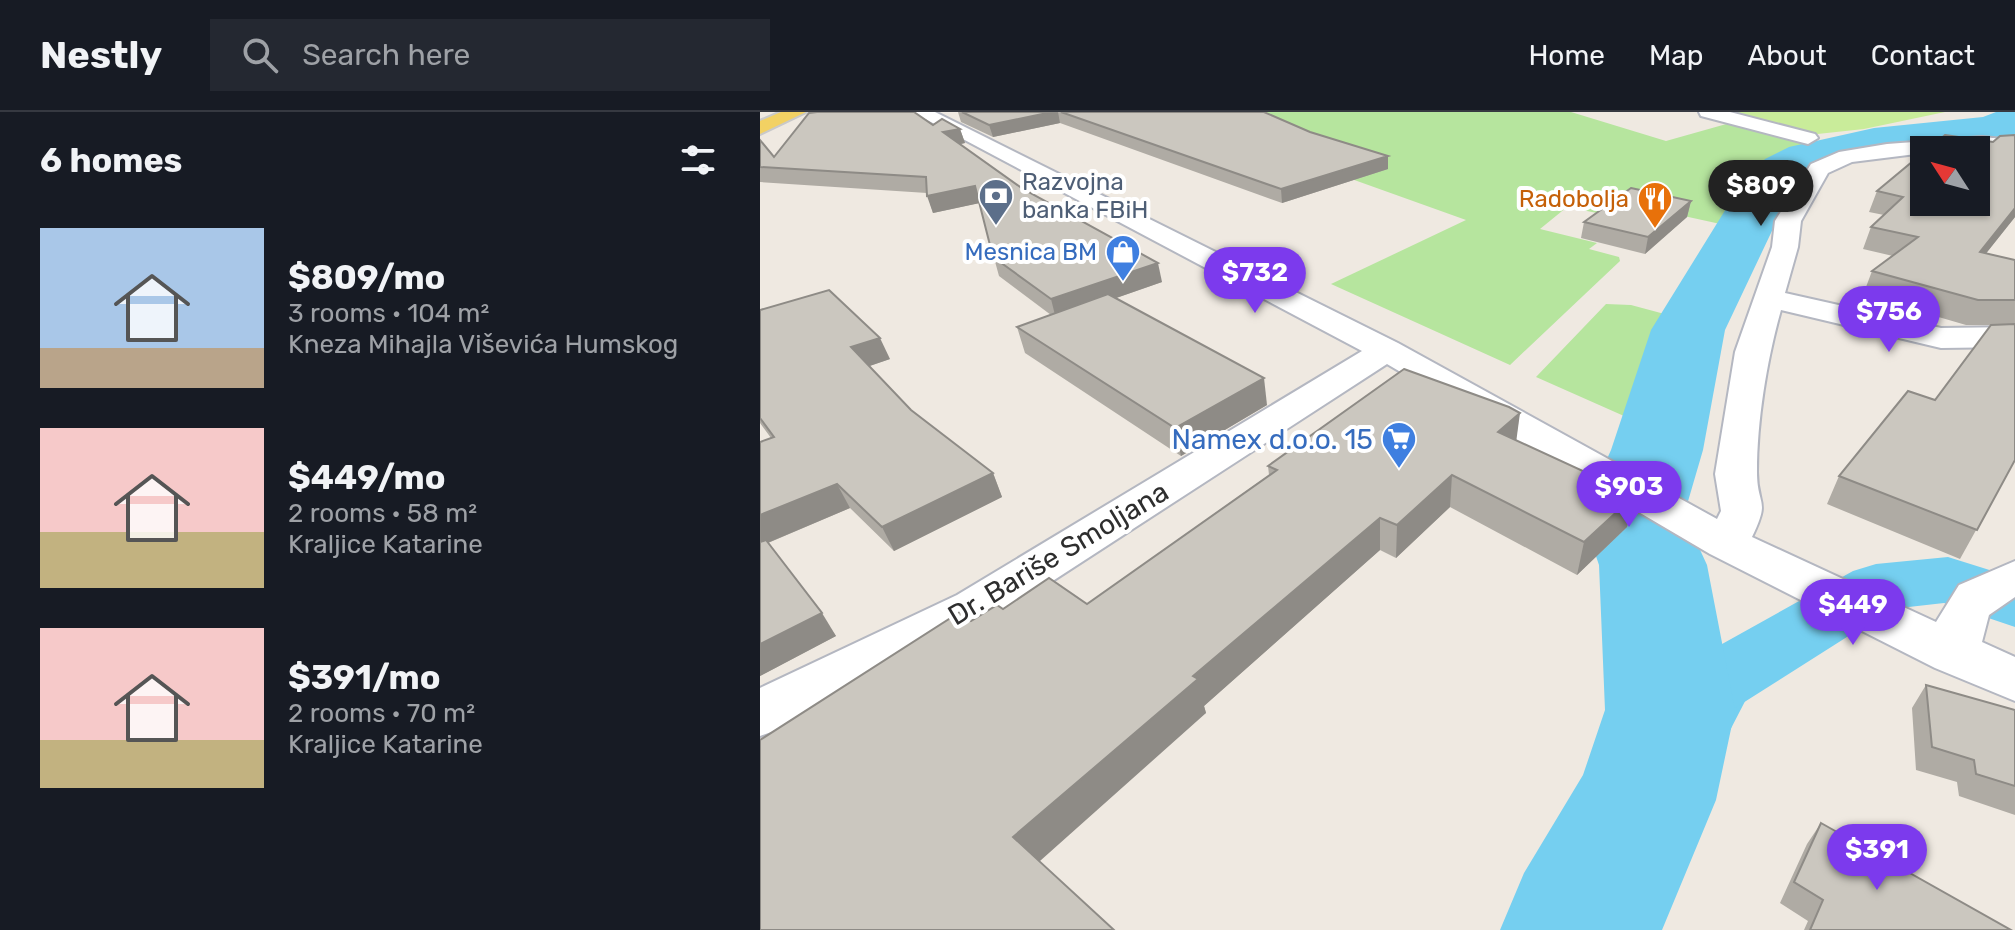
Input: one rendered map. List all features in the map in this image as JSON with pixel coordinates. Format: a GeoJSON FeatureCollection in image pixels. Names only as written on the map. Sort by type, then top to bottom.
{"type":"FeatureCollection","features":[{"type":"Feature","properties":{"kind":"main road"},"geometry":{"type":"LineString","coordinates":[[760,128],[797,112]]}},
{"type":"Feature","properties":{"kind":"street"},"geometry":{"type":"LineString","coordinates":[[921,112],[1386,350],[1726,543],[1808,585],[1949,634],[2015,680]]}},
{"type":"Feature","properties":{"kind":"street"},"geometry":{"type":"LineString","coordinates":[[1708,112],[1808,138]]}},
{"type":"Feature","properties":{"kind":"street"},"geometry":{"type":"LineString","coordinates":[[1726,543],[1743,511],[1736,474],[1752,352],[1771,299],[1785,247],[1788,221],[1819,169],[1847,157],[1887,150],[1982,143],[2015,146]]}},
{"type":"Feature","properties":{"kind":"street"},"geometry":{"type":"LineString","coordinates":[[1771,299],[1941,338],[2015,337]]}},
{"type":"Feature","properties":{"kind":"street","name":"Dr. Bariše Smoljana"},"geometry":{"type":"LineString","coordinates":[[760,713],[974,608],[1386,350]]}},
{"type":"Feature","properties":{"kind":"street"},"geometry":{"type":"LineString","coordinates":[[1949,634],[1983,591],[2015,578]]}},
{"type":"Feature","properties":{"kind":"green space"},"geometry":{"type":"Polygon","coordinates":[[[1243,112],[1571,112],[1666,141],[1737,121],[1823,145],[1786,160],[1752,183],[1732,204],[1725,225],[1629,204],[1612,216],[1567,207],[1540,229],[1597,243],[1589,249],[1619,257],[1620,261],[1510,365],[1331,284],[1466,220],[1318,167],[1243,112]]]}},
{"type":"Feature","properties":{"kind":"green space"},"geometry":{"type":"Polygon","coordinates":[[[1708,112],[1945,112],[1864,129],[1799,136],[1708,112]]]}},
{"type":"Feature","properties":{"kind":"green space"},"geometry":{"type":"Polygon","coordinates":[[[1606,304],[1631,305],[1672,316],[1662,330],[1633,420],[1536,377],[1606,304]]]}},
{"type":"Feature","properties":{"kind":"water"},"geometry":{"type":"Polygon","coordinates":[[[1635,630],[1756,680],[1627,930],[1518,930],[1604,752],[1635,630]]]}},
{"type":"Feature","properties":{"kind":"building"},"geometry":{"type":"Polygon","coordinates":[[[914,112],[933,125],[942,119],[960,129],[943,132],[1023,189],[1158,263],[1051,299],[993,257],[975,186],[927,196],[926,177],[760,167],[760,140],[774,157],[809,113],[914,112]]]}},
{"type":"Feature","properties":{"kind":"building"},"geometry":{"type":"Polygon","coordinates":[[[962,112],[1052,112],[989,125],[962,112]]]}},
{"type":"Feature","properties":{"kind":"building"},"geometry":{"type":"Polygon","coordinates":[[[1061,112],[1264,112],[1310,132],[1388,156],[1281,189],[1061,112]]]}},
{"type":"Feature","properties":{"kind":"building"},"geometry":{"type":"Polygon","coordinates":[[[2015,135],[2015,208],[1980,252],[2015,260],[2015,300],[1978,300],[1872,271],[1918,237],[1871,227],[1903,197],[1877,191],[1910,164],[1910,216],[1990,216],[1990,142],[2000,136],[2015,135]]]}},
{"type":"Feature","properties":{"kind":"building"},"geometry":{"type":"Polygon","coordinates":[[[1631,188],[1691,201],[1648,237],[1584,222],[1631,188]]]}},
{"type":"Feature","properties":{"kind":"building"},"geometry":{"type":"Polygon","coordinates":[[[829,290],[880,338],[851,347],[911,410],[993,473],[882,527],[837,484],[760,515],[760,442],[774,437],[760,418],[760,310],[829,290]]]}},
{"type":"Feature","properties":{"kind":"building"},"geometry":{"type":"Polygon","coordinates":[[[1108,294],[1264,378],[1175,428],[1017,327],[1108,294]]]}},
{"type":"Feature","properties":{"kind":"building"},"geometry":{"type":"Polygon","coordinates":[[[2015,324],[2015,460],[1977,530],[1839,476],[1908,391],[1935,400],[1991,325],[2015,324]]]}},
{"type":"Feature","properties":{"kind":"building"},"geometry":{"type":"Polygon","coordinates":[[[1404,369],[1520,413],[1498,432],[1635,495],[1584,542],[1452,475],[1397,525],[1380,518],[1193,676],[1198,679],[1013,837],[1114,930],[760,930],[760,740],[960,612],[971,621],[997,605],[1003,609],[1049,578],[1087,604],[1277,470],[1268,466],[1404,369]]]}},
{"type":"Feature","properties":{"kind":"building"},"geometry":{"type":"Polygon","coordinates":[[[766,540],[822,613],[760,644],[760,542],[766,540]]]}},
{"type":"Feature","properties":{"kind":"building"},"geometry":{"type":"Polygon","coordinates":[[[1926,685],[2015,710],[2015,786],[1976,774],[1974,760],[1932,747],[1926,685]]]}},
{"type":"Feature","properties":{"kind":"building"},"geometry":{"type":"Polygon","coordinates":[[[1821,823],[2011,930],[1810,930],[1823,900],[1794,882],[1821,823]]]}},
{"type":"Feature","properties":{"kind":"waterway","name":"Radobolja"},"geometry":{"type":"LineString","coordinates":[[1581,930],[1645,800],[1670,710],[1653,565],[1633,515],[1657,450],[1688,330],[1764,191],[1783,170],[1806,157],[1874,142],[1991,130],[2015,120]]}},
{"type":"Feature","properties":{"kind":"waterway","name":"Radobolja"},"geometry":{"type":"LineString","coordinates":[[1670,710],[1876,587],[1948,580],[2015,603]]}},
{"type":"Feature","properties":{"kind":"place","name":"Razvojna banka FBiH"},"geometry":{"type":"Point","coordinates":[996,227]}},
{"type":"Feature","properties":{"kind":"place","name":"Radobolja"},"geometry":{"type":"Point","coordinates":[1655,230]}},
{"type":"Feature","properties":{"kind":"place","name":"Mesnica BM"},"geometry":{"type":"Point","coordinates":[1123,283]}},
{"type":"Feature","properties":{"kind":"place","name":"Namex d.o.o. 15"},"geometry":{"type":"Point","coordinates":[1399,470]}}]}
